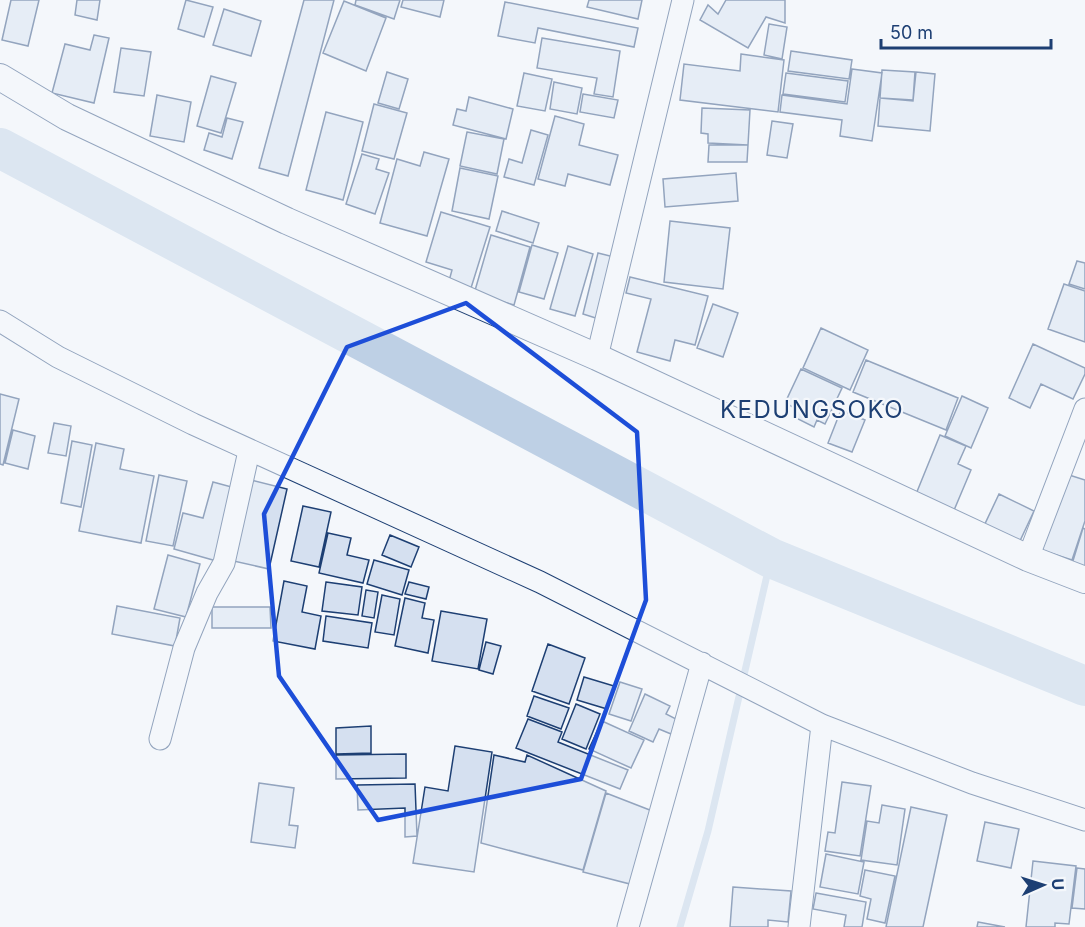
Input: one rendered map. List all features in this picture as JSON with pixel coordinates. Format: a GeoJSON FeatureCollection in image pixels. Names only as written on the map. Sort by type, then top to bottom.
{"type":"FeatureCollection","features":[{"type":"Feature","properties":{"kind":"street"},"geometry":{"type":"LineString","coordinates":[[597,357],[683,0]]}},
{"type":"Feature","properties":{"kind":"street"},"geometry":{"type":"LineString","coordinates":[[0,77],[67,117],[287,221],[597,357],[1028,558],[1085,580]]}},
{"type":"Feature","properties":{"kind":"street"},"geometry":{"type":"LineString","coordinates":[[0,321],[58,357],[249,451],[530,577],[778,700],[822,725],[972,783],[1085,820]]}},
{"type":"Feature","properties":{"kind":"street"},"geometry":{"type":"LineString","coordinates":[[1028,558],[1085,409]]}},
{"type":"Feature","properties":{"kind":"street"},"geometry":{"type":"LineString","coordinates":[[160,739],[184,648],[207,593],[224,563],[249,451]]}},
{"type":"Feature","properties":{"kind":"street"},"geometry":{"type":"LineString","coordinates":[[628,927],[707,665]]}},
{"type":"Feature","properties":{"kind":"street"},"geometry":{"type":"LineString","coordinates":[[799,927],[822,725]]}},
{"type":"Feature","properties":{"kind":"highlighted area"},"geometry":{"type":"Polygon","coordinates":[[[466,303],[637,432],[646,600],[581,779],[378,820],[279,676],[264,514],[347,347],[466,303]]]}},
{"type":"Feature","properties":{"kind":"building"},"geometry":{"type":"Polygon","coordinates":[[[11,0],[39,0],[28,46],[2,40],[11,0]]]}},
{"type":"Feature","properties":{"kind":"building"},"geometry":{"type":"Polygon","coordinates":[[[77,0],[100,0],[97,20],[75,15],[77,0]]]}},
{"type":"Feature","properties":{"kind":"building"},"geometry":{"type":"Polygon","coordinates":[[[186,0],[213,7],[204,37],[178,29],[186,0]]]}},
{"type":"Feature","properties":{"kind":"building"},"geometry":{"type":"Polygon","coordinates":[[[304,0],[334,0],[288,176],[259,168],[304,0]]]}},
{"type":"Feature","properties":{"kind":"building"},"geometry":{"type":"Polygon","coordinates":[[[356,0],[400,0],[394,19],[355,5],[356,0]]]}},
{"type":"Feature","properties":{"kind":"building"},"geometry":{"type":"Polygon","coordinates":[[[403,0],[444,0],[440,17],[401,7],[403,0]]]}},
{"type":"Feature","properties":{"kind":"building"},"geometry":{"type":"Polygon","coordinates":[[[589,0],[642,0],[638,19],[587,7],[589,0]]]}},
{"type":"Feature","properties":{"kind":"building"},"geometry":{"type":"Polygon","coordinates":[[[726,0],[785,0],[785,23],[766,17],[748,48],[700,20],[708,5],[718,14],[726,0]]]}},
{"type":"Feature","properties":{"kind":"building"},"geometry":{"type":"Polygon","coordinates":[[[344,1],[386,18],[366,71],[323,53],[344,1]]]}},
{"type":"Feature","properties":{"kind":"building"},"geometry":{"type":"Polygon","coordinates":[[[505,2],[638,28],[634,47],[538,28],[535,43],[498,36],[505,2]]]}},
{"type":"Feature","properties":{"kind":"building"},"geometry":{"type":"Polygon","coordinates":[[[224,9],[261,21],[251,56],[213,45],[224,9]]]}},
{"type":"Feature","properties":{"kind":"building"},"geometry":{"type":"Polygon","coordinates":[[[769,24],[787,27],[782,59],[764,55],[769,24]]]}},
{"type":"Feature","properties":{"kind":"building"},"geometry":{"type":"Polygon","coordinates":[[[94,35],[109,38],[94,103],[52,93],[65,44],[90,50],[94,35]]]}},
{"type":"Feature","properties":{"kind":"building"},"geometry":{"type":"Polygon","coordinates":[[[542,38],[620,51],[613,97],[594,94],[597,78],[537,68],[542,38]]]}},
{"type":"Feature","properties":{"kind":"building"},"geometry":{"type":"Polygon","coordinates":[[[121,48],[151,52],[144,96],[114,92],[121,48]]]}},
{"type":"Feature","properties":{"kind":"building"},"geometry":{"type":"Polygon","coordinates":[[[791,51],[852,60],[849,79],[788,71],[791,51]]]}},
{"type":"Feature","properties":{"kind":"building"},"geometry":{"type":"Polygon","coordinates":[[[741,54],[784,60],[778,112],[680,100],[684,64],[740,71],[741,54]]]}},
{"type":"Feature","properties":{"kind":"building"},"geometry":{"type":"Polygon","coordinates":[[[852,69],[882,73],[872,141],[840,136],[842,120],[780,112],[782,95],[847,104],[852,69]]]}},
{"type":"Feature","properties":{"kind":"building"},"geometry":{"type":"Polygon","coordinates":[[[882,70],[915,72],[913,100],[880,98],[882,70]]]}},
{"type":"Feature","properties":{"kind":"building"},"geometry":{"type":"Polygon","coordinates":[[[387,72],[408,79],[399,109],[378,103],[387,72]]]}},
{"type":"Feature","properties":{"kind":"building"},"geometry":{"type":"Polygon","coordinates":[[[916,72],[935,74],[930,131],[878,126],[880,98],[913,101],[916,72]]]}},
{"type":"Feature","properties":{"kind":"building"},"geometry":{"type":"Polygon","coordinates":[[[524,73],[552,79],[545,111],[517,106],[524,73]]]}},
{"type":"Feature","properties":{"kind":"building"},"geometry":{"type":"Polygon","coordinates":[[[786,73],[848,81],[845,102],[783,94],[786,73]]]}},
{"type":"Feature","properties":{"kind":"building"},"geometry":{"type":"Polygon","coordinates":[[[211,76],[236,83],[221,133],[197,126],[211,76]]]}},
{"type":"Feature","properties":{"kind":"building"},"geometry":{"type":"Polygon","coordinates":[[[554,82],[582,88],[577,114],[550,109],[554,82]]]}},
{"type":"Feature","properties":{"kind":"building"},"geometry":{"type":"Polygon","coordinates":[[[583,94],[618,100],[614,118],[580,112],[583,94]]]}},
{"type":"Feature","properties":{"kind":"building"},"geometry":{"type":"Polygon","coordinates":[[[157,95],[191,102],[184,142],[150,136],[157,95]]]}},
{"type":"Feature","properties":{"kind":"building"},"geometry":{"type":"Polygon","coordinates":[[[469,97],[513,109],[506,139],[453,125],[457,109],[466,111],[469,97]]]}},
{"type":"Feature","properties":{"kind":"building"},"geometry":{"type":"Polygon","coordinates":[[[374,104],[407,113],[394,159],[362,151],[374,104]]]}},
{"type":"Feature","properties":{"kind":"building"},"geometry":{"type":"Polygon","coordinates":[[[702,108],[750,110],[748,145],[708,143],[708,134],[701,133],[702,108]]]}},
{"type":"Feature","properties":{"kind":"building"},"geometry":{"type":"Polygon","coordinates":[[[326,112],[363,122],[343,200],[306,190],[326,112]]]}},
{"type":"Feature","properties":{"kind":"building"},"geometry":{"type":"Polygon","coordinates":[[[555,116],[584,124],[579,145],[618,155],[610,185],[568,174],[565,186],[538,179],[555,116]]]}},
{"type":"Feature","properties":{"kind":"building"},"geometry":{"type":"Polygon","coordinates":[[[227,118],[243,122],[232,159],[204,150],[209,133],[222,137],[227,118]]]}},
{"type":"Feature","properties":{"kind":"building"},"geometry":{"type":"Polygon","coordinates":[[[772,121],[793,124],[787,158],[767,155],[772,121]]]}},
{"type":"Feature","properties":{"kind":"building"},"geometry":{"type":"Polygon","coordinates":[[[531,130],[548,135],[534,185],[504,177],[509,159],[522,163],[531,130]]]}},
{"type":"Feature","properties":{"kind":"building"},"geometry":{"type":"Polygon","coordinates":[[[467,132],[504,139],[497,174],[460,166],[467,132]]]}},
{"type":"Feature","properties":{"kind":"building"},"geometry":{"type":"Polygon","coordinates":[[[709,145],[748,145],[747,162],[708,162],[709,145]]]}},
{"type":"Feature","properties":{"kind":"building"},"geometry":{"type":"Polygon","coordinates":[[[424,152],[449,159],[427,236],[380,223],[397,159],[420,166],[424,152]]]}},
{"type":"Feature","properties":{"kind":"building"},"geometry":{"type":"Polygon","coordinates":[[[362,154],[379,159],[376,169],[389,173],[375,214],[346,204],[362,154]]]}},
{"type":"Feature","properties":{"kind":"building"},"geometry":{"type":"Polygon","coordinates":[[[460,168],[498,176],[489,219],[452,211],[460,168]]]}},
{"type":"Feature","properties":{"kind":"building"},"geometry":{"type":"Polygon","coordinates":[[[736,173],[738,201],[665,207],[663,179],[736,173]]]}},
{"type":"Feature","properties":{"kind":"building"},"geometry":{"type":"Polygon","coordinates":[[[502,211],[539,223],[533,243],[496,231],[502,211]]]}},
{"type":"Feature","properties":{"kind":"building"},"geometry":{"type":"Polygon","coordinates":[[[441,212],[490,227],[471,288],[449,281],[452,270],[426,262],[441,212]]]}},
{"type":"Feature","properties":{"kind":"building"},"geometry":{"type":"Polygon","coordinates":[[[670,221],[730,228],[723,289],[664,282],[670,221]]]}},
{"type":"Feature","properties":{"kind":"building"},"geometry":{"type":"Polygon","coordinates":[[[491,235],[530,247],[514,305],[474,294],[491,235]]]}},
{"type":"Feature","properties":{"kind":"building"},"geometry":{"type":"Polygon","coordinates":[[[532,245],[558,253],[544,299],[519,292],[532,245]]]}},
{"type":"Feature","properties":{"kind":"building"},"geometry":{"type":"Polygon","coordinates":[[[568,246],[593,254],[575,316],[550,309],[568,246]]]}},
{"type":"Feature","properties":{"kind":"building"},"geometry":{"type":"Polygon","coordinates":[[[598,253],[618,258],[602,320],[583,314],[598,253]]]}},
{"type":"Feature","properties":{"kind":"building"},"geometry":{"type":"Polygon","coordinates":[[[1077,261],[1085,263],[1085,289],[1069,284],[1077,261]]]}},
{"type":"Feature","properties":{"kind":"building"},"geometry":{"type":"Polygon","coordinates":[[[630,277],[708,296],[695,345],[675,340],[670,361],[637,352],[651,299],[626,293],[630,277]]]}},
{"type":"Feature","properties":{"kind":"building"},"geometry":{"type":"Polygon","coordinates":[[[1064,284],[1085,291],[1085,342],[1048,329],[1064,284]]]}},
{"type":"Feature","properties":{"kind":"building"},"geometry":{"type":"Polygon","coordinates":[[[713,304],[738,313],[723,357],[697,348],[713,304]]]}},
{"type":"Feature","properties":{"kind":"building"},"geometry":{"type":"Polygon","coordinates":[[[821,328],[868,350],[850,390],[803,368],[821,328]]]}},
{"type":"Feature","properties":{"kind":"building"},"geometry":{"type":"Polygon","coordinates":[[[1033,344],[1085,368],[1085,374],[1073,399],[1041,384],[1030,408],[1009,398],[1033,344]]]}},
{"type":"Feature","properties":{"kind":"building"},"geometry":{"type":"Polygon","coordinates":[[[866,360],[958,398],[946,430],[853,392],[866,360]]]}},
{"type":"Feature","properties":{"kind":"building"},"geometry":{"type":"Polygon","coordinates":[[[801,369],[842,388],[825,424],[817,420],[814,427],[794,417],[797,409],[785,403],[801,369]]]}},
{"type":"Feature","properties":{"kind":"building"},"geometry":{"type":"Polygon","coordinates":[[[0,394],[19,399],[3,465],[0,464],[0,394]]]}},
{"type":"Feature","properties":{"kind":"building"},"geometry":{"type":"Polygon","coordinates":[[[962,396],[988,408],[971,448],[945,436],[962,396]]]}},
{"type":"Feature","properties":{"kind":"building"},"geometry":{"type":"Polygon","coordinates":[[[841,410],[865,420],[852,452],[828,443],[841,410]]]}},
{"type":"Feature","properties":{"kind":"building"},"geometry":{"type":"Polygon","coordinates":[[[54,423],[71,426],[66,456],[48,453],[54,423]]]}},
{"type":"Feature","properties":{"kind":"building"},"geometry":{"type":"Polygon","coordinates":[[[13,430],[35,436],[28,469],[5,463],[13,430]]]}},
{"type":"Feature","properties":{"kind":"building"},"geometry":{"type":"Polygon","coordinates":[[[940,435],[966,446],[958,464],[971,470],[952,515],[914,499],[940,435]]]}},
{"type":"Feature","properties":{"kind":"building"},"geometry":{"type":"Polygon","coordinates":[[[72,441],[92,445],[81,507],[61,503],[72,441]]]}},
{"type":"Feature","properties":{"kind":"building"},"geometry":{"type":"Polygon","coordinates":[[[96,443],[124,449],[120,469],[154,476],[141,543],[79,531],[96,443]]]}},
{"type":"Feature","properties":{"kind":"building"},"geometry":{"type":"Polygon","coordinates":[[[1066,474],[1085,480],[1085,521],[1072,560],[1041,550],[1066,474]]]}},
{"type":"Feature","properties":{"kind":"building"},"geometry":{"type":"Polygon","coordinates":[[[159,475],[187,481],[173,546],[146,541],[159,475]]]}},
{"type":"Feature","properties":{"kind":"building"},"geometry":{"type":"Polygon","coordinates":[[[247,479],[287,489],[269,569],[229,560],[247,479]]]}},
{"type":"Feature","properties":{"kind":"building"},"geometry":{"type":"Polygon","coordinates":[[[213,482],[239,489],[220,562],[174,549],[183,513],[203,518],[213,482]]]}},
{"type":"Feature","properties":{"kind":"building"},"geometry":{"type":"Polygon","coordinates":[[[999,494],[1034,511],[1018,545],[983,528],[999,494]]]}},
{"type":"Feature","properties":{"kind":"building"},"geometry":{"type":"Polygon","coordinates":[[[303,506],[331,512],[319,567],[291,561],[303,506]]]}},
{"type":"Feature","properties":{"kind":"building"},"geometry":{"type":"Polygon","coordinates":[[[1083,528],[1085,529],[1085,568],[1072,564],[1083,528]]]}},
{"type":"Feature","properties":{"kind":"building"},"geometry":{"type":"Polygon","coordinates":[[[328,533],[351,538],[347,555],[369,560],[363,583],[319,573],[328,533]]]}},
{"type":"Feature","properties":{"kind":"building"},"geometry":{"type":"Polygon","coordinates":[[[390,535],[419,547],[411,567],[382,555],[390,535]]]}},
{"type":"Feature","properties":{"kind":"building"},"geometry":{"type":"Polygon","coordinates":[[[168,555],[200,564],[186,617],[154,609],[168,555]]]}},
{"type":"Feature","properties":{"kind":"building"},"geometry":{"type":"Polygon","coordinates":[[[374,560],[409,570],[402,595],[367,584],[374,560]]]}},
{"type":"Feature","properties":{"kind":"building"},"geometry":{"type":"Polygon","coordinates":[[[284,581],[307,586],[302,612],[321,616],[315,649],[273,641],[284,581]]]}},
{"type":"Feature","properties":{"kind":"building"},"geometry":{"type":"Polygon","coordinates":[[[326,582],[362,587],[358,615],[322,611],[326,582]]]}},
{"type":"Feature","properties":{"kind":"building"},"geometry":{"type":"Polygon","coordinates":[[[409,582],[429,587],[426,599],[405,594],[409,582]]]}},
{"type":"Feature","properties":{"kind":"building"},"geometry":{"type":"Polygon","coordinates":[[[366,590],[378,592],[374,618],[362,616],[366,590]]]}},
{"type":"Feature","properties":{"kind":"building"},"geometry":{"type":"Polygon","coordinates":[[[382,595],[400,599],[394,635],[375,632],[382,595]]]}},
{"type":"Feature","properties":{"kind":"building"},"geometry":{"type":"Polygon","coordinates":[[[405,598],[425,603],[422,618],[434,620],[428,653],[395,646],[405,598]]]}},
{"type":"Feature","properties":{"kind":"building"},"geometry":{"type":"Polygon","coordinates":[[[117,606],[180,618],[175,646],[112,634],[117,606]]]}},
{"type":"Feature","properties":{"kind":"building"},"geometry":{"type":"Polygon","coordinates":[[[212,607],[270,607],[271,628],[212,628],[212,607]]]}},
{"type":"Feature","properties":{"kind":"building"},"geometry":{"type":"Polygon","coordinates":[[[441,611],[487,619],[478,669],[432,661],[441,611]]]}},
{"type":"Feature","properties":{"kind":"building"},"geometry":{"type":"Polygon","coordinates":[[[326,616],[372,623],[368,648],[323,641],[326,616]]]}},
{"type":"Feature","properties":{"kind":"building"},"geometry":{"type":"Polygon","coordinates":[[[486,642],[501,646],[493,674],[479,670],[486,642]]]}},
{"type":"Feature","properties":{"kind":"building"},"geometry":{"type":"Polygon","coordinates":[[[548,644],[585,658],[569,704],[532,691],[548,644]]]}},
{"type":"Feature","properties":{"kind":"building"},"geometry":{"type":"Polygon","coordinates":[[[584,677],[614,686],[607,709],[577,700],[584,677]]]}},
{"type":"Feature","properties":{"kind":"building"},"geometry":{"type":"Polygon","coordinates":[[[620,682],[642,689],[631,721],[609,714],[620,682]]]}},
{"type":"Feature","properties":{"kind":"building"},"geometry":{"type":"Polygon","coordinates":[[[645,694],[670,706],[666,714],[678,720],[671,734],[659,729],[653,742],[629,731],[645,694]]]}},
{"type":"Feature","properties":{"kind":"building"},"geometry":{"type":"Polygon","coordinates":[[[534,696],[569,708],[561,729],[527,716],[534,696]]]}},
{"type":"Feature","properties":{"kind":"building"},"geometry":{"type":"Polygon","coordinates":[[[576,704],[600,714],[586,749],[562,739],[576,704]]]}},
{"type":"Feature","properties":{"kind":"building"},"geometry":{"type":"Polygon","coordinates":[[[528,719],[562,732],[558,742],[628,770],[620,789],[516,748],[528,719]]]}},
{"type":"Feature","properties":{"kind":"building"},"geometry":{"type":"Polygon","coordinates":[[[602,721],[644,740],[631,768],[589,749],[602,721]]]}},
{"type":"Feature","properties":{"kind":"building"},"geometry":{"type":"Polygon","coordinates":[[[371,726],[371,753],[336,754],[336,728],[371,726]]]}},
{"type":"Feature","properties":{"kind":"building"},"geometry":{"type":"Polygon","coordinates":[[[455,746],[492,752],[474,872],[413,863],[425,787],[448,791],[455,746]]]}},
{"type":"Feature","properties":{"kind":"building"},"geometry":{"type":"Polygon","coordinates":[[[406,754],[406,778],[336,779],[336,755],[406,754]]]}},
{"type":"Feature","properties":{"kind":"building"},"geometry":{"type":"Polygon","coordinates":[[[494,755],[525,762],[527,755],[606,791],[583,870],[481,843],[494,755]]]}},
{"type":"Feature","properties":{"kind":"building"},"geometry":{"type":"Polygon","coordinates":[[[842,782],[871,786],[860,856],[825,851],[828,832],[835,833],[842,782]]]}},
{"type":"Feature","properties":{"kind":"building"},"geometry":{"type":"Polygon","coordinates":[[[259,783],[294,788],[289,825],[298,826],[295,848],[251,842],[259,783]]]}},
{"type":"Feature","properties":{"kind":"building"},"geometry":{"type":"Polygon","coordinates":[[[415,784],[417,836],[405,837],[405,808],[358,810],[357,785],[415,784]]]}},
{"type":"Feature","properties":{"kind":"building"},"geometry":{"type":"Polygon","coordinates":[[[606,793],[660,814],[630,884],[583,872],[606,793]]]}},
{"type":"Feature","properties":{"kind":"building"},"geometry":{"type":"Polygon","coordinates":[[[882,805],[905,809],[897,865],[861,860],[867,821],[879,823],[882,805]]]}},
{"type":"Feature","properties":{"kind":"building"},"geometry":{"type":"Polygon","coordinates":[[[911,807],[947,815],[923,927],[886,927],[911,807]]]}},
{"type":"Feature","properties":{"kind":"building"},"geometry":{"type":"Polygon","coordinates":[[[985,822],[1019,829],[1011,868],[977,861],[985,822]]]}},
{"type":"Feature","properties":{"kind":"building"},"geometry":{"type":"Polygon","coordinates":[[[826,854],[864,862],[858,894],[820,887],[826,854]]]}},
{"type":"Feature","properties":{"kind":"building"},"geometry":{"type":"Polygon","coordinates":[[[1033,861],[1076,866],[1069,924],[1055,923],[1055,927],[1026,927],[1033,861]]]}},
{"type":"Feature","properties":{"kind":"building"},"geometry":{"type":"Polygon","coordinates":[[[1077,868],[1085,869],[1085,909],[1072,908],[1077,868]]]}},
{"type":"Feature","properties":{"kind":"building"},"geometry":{"type":"Polygon","coordinates":[[[865,870],[895,876],[885,923],[867,919],[871,899],[860,896],[865,870]]]}},
{"type":"Feature","properties":{"kind":"building"},"geometry":{"type":"Polygon","coordinates":[[[733,887],[791,891],[788,922],[768,920],[768,927],[730,927],[733,887]]]}},
{"type":"Feature","properties":{"kind":"building"},"geometry":{"type":"Polygon","coordinates":[[[816,893],[866,902],[862,927],[844,927],[846,915],[813,909],[816,893]]]}},
{"type":"Feature","properties":{"kind":"building"},"geometry":{"type":"Polygon","coordinates":[[[978,922],[1005,927],[977,927],[978,922]]]}},
{"type":"Feature","properties":{"kind":"waterway"},"geometry":{"type":"LineString","coordinates":[[0,148],[771,558],[1085,686]]}},
{"type":"Feature","properties":{"kind":"waterway"},"geometry":{"type":"LineString","coordinates":[[680,927],[708,831],[771,558]]}},
{"type":"Feature","properties":{"kind":"district","name":"KEDUNGSOKO"},"geometry":{"type":"Point","coordinates":[812,410]}}]}
